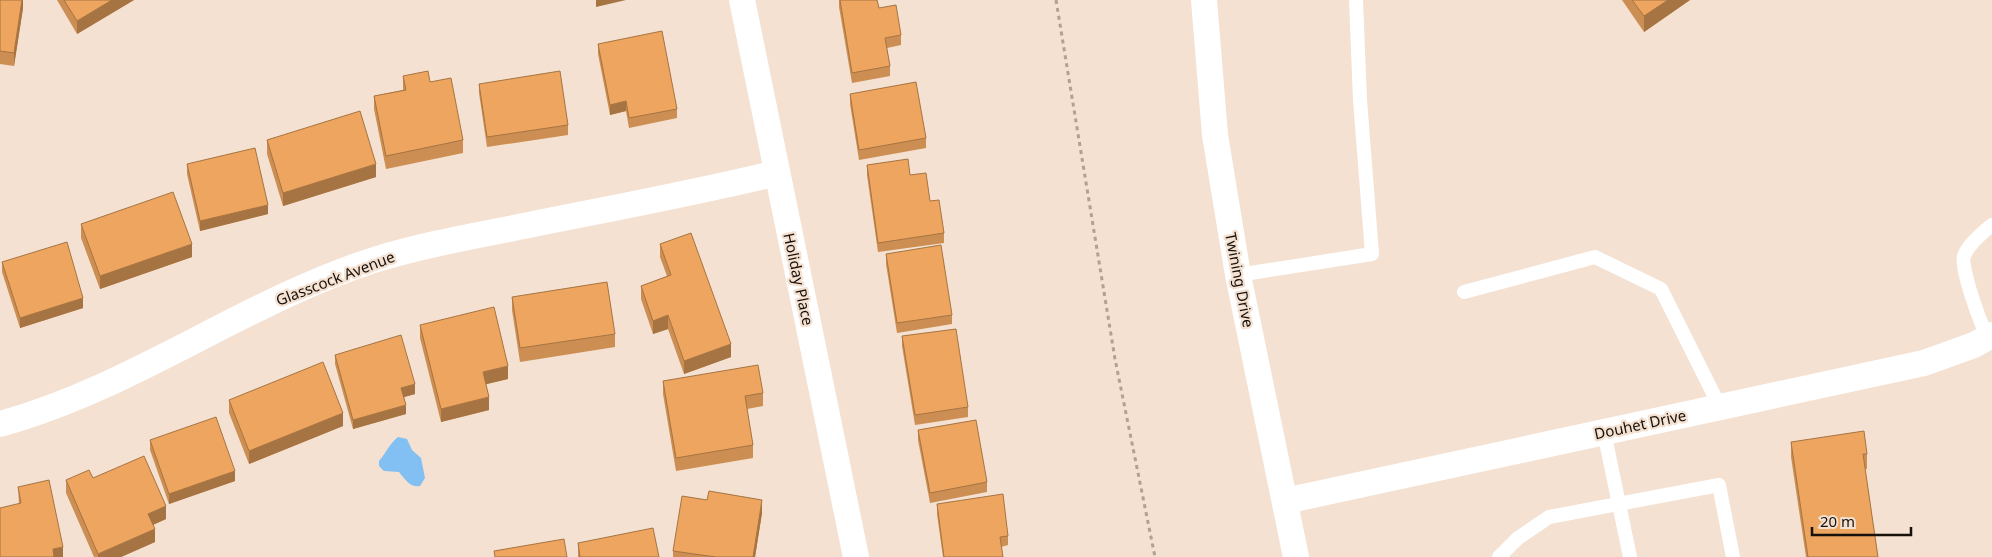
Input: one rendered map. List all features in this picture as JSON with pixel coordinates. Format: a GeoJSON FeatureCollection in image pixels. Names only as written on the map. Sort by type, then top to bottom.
{"type":"FeatureCollection","features":[{"type":"Feature","properties":{"kind":"street","name":"Holiday Place"},"geometry":{"type":"LineString","coordinates":[[742,0],[856,557]]}},
{"type":"Feature","properties":{"kind":"street","name":"Twining Drive"},"geometry":{"type":"LineString","coordinates":[[1204,0],[1215,135],[1238,275],[1296,557]]}},
{"type":"Feature","properties":{"kind":"street","name":"Glasscock Avenue"},"geometry":{"type":"LineString","coordinates":[[0,424],[72,400],[126,376],[252,311],[374,260],[448,242],[777,173]]}},
{"type":"Feature","properties":{"kind":"street","name":"Douhet Drive"},"geometry":{"type":"LineString","coordinates":[[1285,501],[1924,363],[1991,338]]}},
{"type":"Feature","properties":{"kind":"lane"},"geometry":{"type":"LineString","coordinates":[[1238,275],[1372,254],[1360,100],[1356,0]]}},
{"type":"Feature","properties":{"kind":"lane"},"geometry":{"type":"LineString","coordinates":[[1991,338],[1963,269],[1964,256],[1982,233],[1992,225]]}},
{"type":"Feature","properties":{"kind":"lane"},"geometry":{"type":"LineString","coordinates":[[1464,292],[1595,257],[1661,289],[1720,407]]}},
{"type":"Feature","properties":{"kind":"lane"},"geometry":{"type":"LineString","coordinates":[[1604,432],[1630,557]]}},
{"type":"Feature","properties":{"kind":"lane"},"geometry":{"type":"LineString","coordinates":[[1499,557],[1518,538],[1549,517],[1619,502],[1719,485],[1733,557]]}},
{"type":"Feature","properties":{"kind":"path"},"geometry":{"type":"LineString","coordinates":[[1056,0],[1115,359],[1155,557]]}},
{"type":"Feature","properties":{"kind":"water"},"geometry":{"type":"Polygon","coordinates":[[[398,437],[407,439],[412,450],[421,458],[425,478],[420,486],[413,486],[399,472],[384,471],[379,466],[379,461],[398,437]]]}},
{"type":"Feature","properties":{"kind":"building"},"geometry":{"type":"Polygon","coordinates":[[[0,0],[22,0],[14,53],[0,51],[0,0]]]}},
{"type":"Feature","properties":{"kind":"building"},"geometry":{"type":"Polygon","coordinates":[[[64,0],[112,0],[77,21],[64,0]]]}},
{"type":"Feature","properties":{"kind":"building"},"geometry":{"type":"Polygon","coordinates":[[[840,0],[877,0],[879,8],[896,5],[901,35],[885,38],[890,66],[852,73],[840,0]]]}},
{"type":"Feature","properties":{"kind":"building"},"geometry":{"type":"Polygon","coordinates":[[[1632,0],[1668,0],[1644,16],[1632,0]]]}},
{"type":"Feature","properties":{"kind":"building"},"geometry":{"type":"Polygon","coordinates":[[[662,31],[677,109],[629,118],[626,101],[610,105],[598,44],[662,31]]]}},
{"type":"Feature","properties":{"kind":"building"},"geometry":{"type":"Polygon","coordinates":[[[428,71],[430,82],[451,78],[463,140],[386,156],[374,96],[406,90],[403,76],[428,71]]]}},
{"type":"Feature","properties":{"kind":"building"},"geometry":{"type":"Polygon","coordinates":[[[560,71],[568,125],[487,137],[479,84],[560,71]]]}},
{"type":"Feature","properties":{"kind":"building"},"geometry":{"type":"Polygon","coordinates":[[[916,82],[926,138],[859,150],[850,94],[916,82]]]}},
{"type":"Feature","properties":{"kind":"building"},"geometry":{"type":"Polygon","coordinates":[[[360,111],[376,164],[283,193],[267,140],[360,111]]]}},
{"type":"Feature","properties":{"kind":"building"},"geometry":{"type":"Polygon","coordinates":[[[255,148],[268,205],[200,221],[187,164],[255,148]]]}},
{"type":"Feature","properties":{"kind":"building"},"geometry":{"type":"Polygon","coordinates":[[[908,159],[910,175],[926,173],[930,201],[939,200],[944,233],[878,243],[867,165],[908,159]]]}},
{"type":"Feature","properties":{"kind":"building"},"geometry":{"type":"Polygon","coordinates":[[[173,192],[192,244],[100,276],[81,224],[173,192]]]}},
{"type":"Feature","properties":{"kind":"building"},"geometry":{"type":"Polygon","coordinates":[[[691,233],[731,344],[684,361],[668,315],[653,321],[641,286],[671,275],[660,244],[691,233]]]}},
{"type":"Feature","properties":{"kind":"building"},"geometry":{"type":"Polygon","coordinates":[[[67,242],[83,298],[20,318],[2,262],[67,242]]]}},
{"type":"Feature","properties":{"kind":"building"},"geometry":{"type":"Polygon","coordinates":[[[941,245],[952,315],[897,323],[886,254],[941,245]]]}},
{"type":"Feature","properties":{"kind":"building"},"geometry":{"type":"Polygon","coordinates":[[[607,282],[615,334],[520,348],[512,297],[607,282]]]}},
{"type":"Feature","properties":{"kind":"building"},"geometry":{"type":"Polygon","coordinates":[[[494,307],[508,366],[483,372],[489,397],[441,409],[420,325],[494,307]]]}},
{"type":"Feature","properties":{"kind":"building"},"geometry":{"type":"Polygon","coordinates":[[[956,329],[968,407],[915,415],[902,336],[956,329]]]}},
{"type":"Feature","properties":{"kind":"building"},"geometry":{"type":"Polygon","coordinates":[[[401,335],[415,384],[401,388],[406,405],[353,420],[335,355],[401,335]]]}},
{"type":"Feature","properties":{"kind":"building"},"geometry":{"type":"Polygon","coordinates":[[[323,362],[343,413],[249,451],[229,400],[323,362]]]}},
{"type":"Feature","properties":{"kind":"building"},"geometry":{"type":"Polygon","coordinates":[[[758,365],[763,393],[745,396],[753,445],[676,458],[663,381],[758,365]]]}},
{"type":"Feature","properties":{"kind":"building"},"geometry":{"type":"Polygon","coordinates":[[[216,417],[235,471],[169,494],[150,440],[216,417]]]}},
{"type":"Feature","properties":{"kind":"building"},"geometry":{"type":"Polygon","coordinates":[[[976,420],[987,482],[930,493],[918,430],[976,420]]]}},
{"type":"Feature","properties":{"kind":"building"},"geometry":{"type":"Polygon","coordinates":[[[1864,431],[1867,454],[1863,454],[1878,557],[1808,557],[1791,442],[1864,431]]]}},
{"type":"Feature","properties":{"kind":"building"},"geometry":{"type":"Polygon","coordinates":[[[144,456],[166,506],[148,514],[155,529],[98,554],[66,480],[89,470],[93,478],[144,456]]]}},
{"type":"Feature","properties":{"kind":"building"},"geometry":{"type":"Polygon","coordinates":[[[49,480],[63,547],[53,549],[54,557],[0,557],[0,508],[21,503],[18,487],[49,480]]]}},
{"type":"Feature","properties":{"kind":"building"},"geometry":{"type":"Polygon","coordinates":[[[709,491],[762,500],[753,557],[716,557],[673,551],[682,496],[707,500],[709,491]]]}},
{"type":"Feature","properties":{"kind":"building"},"geometry":{"type":"Polygon","coordinates":[[[1003,494],[1008,536],[1000,537],[1003,557],[944,557],[937,504],[1003,494]]]}},
{"type":"Feature","properties":{"kind":"building"},"geometry":{"type":"Polygon","coordinates":[[[653,528],[659,557],[580,557],[578,543],[653,528]]]}},
{"type":"Feature","properties":{"kind":"building"},"geometry":{"type":"Polygon","coordinates":[[[564,539],[567,557],[495,557],[494,551],[564,539]]]}}]}
